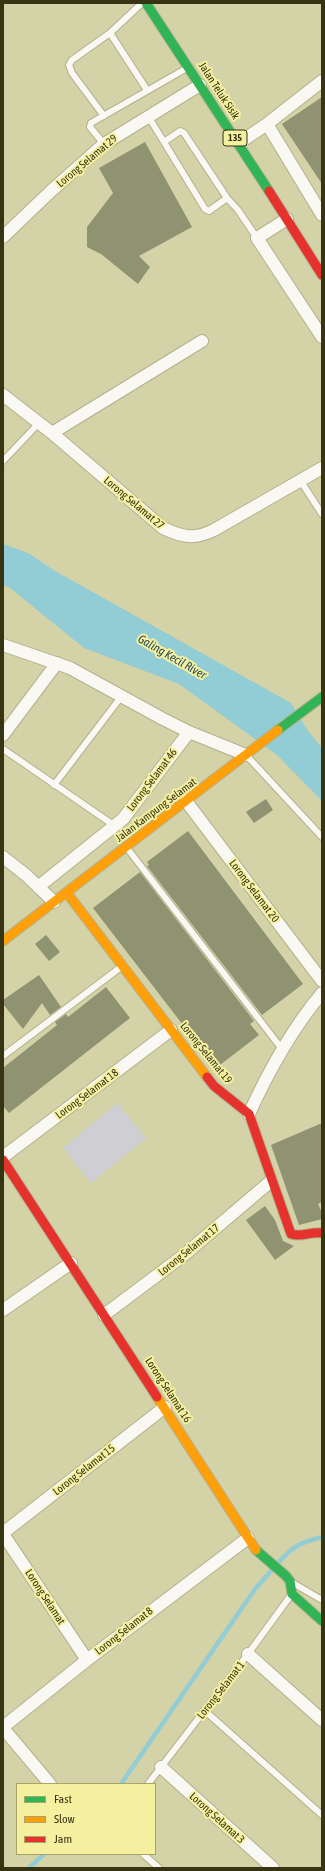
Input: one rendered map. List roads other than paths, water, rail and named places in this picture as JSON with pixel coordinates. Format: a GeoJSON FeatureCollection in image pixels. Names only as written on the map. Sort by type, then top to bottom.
{"type":"FeatureCollection","features":[{"type":"Feature","properties":{"kind":"street","name":"Jalan Teluk Sisik"},"geometry":{"type":"LineString","coordinates":[[146,3],[239,143],[322,275]]}},
{"type":"Feature","properties":{"kind":"street"},"geometry":{"type":"LineString","coordinates":[[239,143],[267,124],[322,82]]}},
{"type":"Feature","properties":{"kind":"street","name":"Lorong Selamat 29"},"geometry":{"type":"LineString","coordinates":[[3,237],[51,191],[104,144],[200,85]]}},
{"type":"Feature","properties":{"kind":"street"},"geometry":{"type":"LineString","coordinates":[[267,124],[322,215]]}},
{"type":"Feature","properties":{"kind":"street"},"geometry":{"type":"LineString","coordinates":[[287,219],[257,238],[322,337]]}},
{"type":"Feature","properties":{"kind":"street"},"geometry":{"type":"LineString","coordinates":[[52,434],[202,341]]}},
{"type":"Feature","properties":{"kind":"street","name":"Lorong Selamat 27"},"geometry":{"type":"LineString","coordinates":[[3,395],[39,423],[163,528],[175,534],[190,537],[203,536],[322,468]]}},
{"type":"Feature","properties":{"kind":"street"},"geometry":{"type":"LineString","coordinates":[[3,645],[57,663],[82,674],[121,697],[189,732],[246,755]]}},
{"type":"Feature","properties":{"kind":"street"},"geometry":{"type":"LineString","coordinates":[[3,736],[57,663]]}},
{"type":"Feature","properties":{"kind":"street","name":"Jalan Kampung Selamat"},"geometry":{"type":"LineString","coordinates":[[3,941],[322,697]]}},
{"type":"Feature","properties":{"kind":"street","name":"Lorong Selamat 46"},"geometry":{"type":"LineString","coordinates":[[38,887],[115,826],[132,808],[189,732]]}},
{"type":"Feature","properties":{"kind":"street","name":"Lorong Selamat 20"},"geometry":{"type":"LineString","coordinates":[[186,802],[322,981]]}},
{"type":"Feature","properties":{"kind":"street"},"geometry":{"type":"LineString","coordinates":[[3,857],[54,902]]}},
{"type":"Feature","properties":{"kind":"street","name":"Lorong Selamat 19"},"geometry":{"type":"LineString","coordinates":[[67,892],[214,1086],[249,1114]]}},
{"type":"Feature","properties":{"kind":"street"},"geometry":{"type":"LineString","coordinates":[[322,993],[302,1018],[282,1049],[270,1069],[249,1114],[271,1181],[291,1234],[296,1236],[318,1231],[322,1233]]}},
{"type":"Feature","properties":{"kind":"street","name":"Lorong Selamat 18"},"geometry":{"type":"LineString","coordinates":[[3,1159],[171,1030]]}},
{"type":"Feature","properties":{"kind":"street","name":"Lorong Selamat 16"},"geometry":{"type":"LineString","coordinates":[[3,1159],[165,1407],[258,1553],[281,1571],[290,1581]]}},
{"type":"Feature","properties":{"kind":"street","name":"Lorong Selamat 17"},"geometry":{"type":"LineString","coordinates":[[104,1315],[184,1255],[271,1181]]}},
{"type":"Feature","properties":{"kind":"street"},"geometry":{"type":"LineString","coordinates":[[3,1310],[71,1263]]}},
{"type":"Feature","properties":{"kind":"street","name":"Lorong Selamat 15"},"geometry":{"type":"LineString","coordinates":[[3,1534],[165,1407]]}},
{"type":"Feature","properties":{"kind":"street","name":"Lorong Selamat"},"geometry":{"type":"LineString","coordinates":[[3,1534],[87,1660]]}},
{"type":"Feature","properties":{"kind":"street","name":"Lorong Selamat 8"},"geometry":{"type":"LineString","coordinates":[[3,1728],[87,1660],[248,1538]]}},
{"type":"Feature","properties":{"kind":"street"},"geometry":{"type":"LineString","coordinates":[[290,1581],[292,1594],[322,1621]]}},
{"type":"Feature","properties":{"kind":"street"},"geometry":{"type":"LineString","coordinates":[[248,1654],[322,1720]]}},
{"type":"Feature","properties":{"kind":"street"},"geometry":{"type":"LineString","coordinates":[[3,1728],[49,1783]]}},
{"type":"Feature","properties":{"kind":"street","name":"Lorong Selamat 3"},"geometry":{"type":"LineString","coordinates":[[161,1767],[273,1868]]}},
{"type":"Feature","properties":{"kind":"lane"},"geometry":{"type":"LineString","coordinates":[[104,116],[72,73],[69,64],[72,60],[110,33],[142,3]]}},
{"type":"Feature","properties":{"kind":"lane"},"geometry":{"type":"LineString","coordinates":[[110,33],[148,90]]}},
{"type":"Feature","properties":{"kind":"lane"},"geometry":{"type":"LineString","coordinates":[[104,144],[90,125],[189,67]]}},
{"type":"Feature","properties":{"kind":"lane"},"geometry":{"type":"LineString","coordinates":[[148,116],[205,209],[209,211],[227,198]]}},
{"type":"Feature","properties":{"kind":"lane"},"geometry":{"type":"LineString","coordinates":[[164,142],[180,131],[184,133],[227,198],[238,210],[257,238]]}},
{"type":"Feature","properties":{"kind":"lane"},"geometry":{"type":"LineString","coordinates":[[3,461],[39,423]]}},
{"type":"Feature","properties":{"kind":"lane"},"geometry":{"type":"LineString","coordinates":[[300,480],[322,514]]}},
{"type":"Feature","properties":{"kind":"lane"},"geometry":{"type":"LineString","coordinates":[[54,785],[121,697]]}},
{"type":"Feature","properties":{"kind":"lane"},"geometry":{"type":"LineString","coordinates":[[3,749],[115,826]]}},
{"type":"Feature","properties":{"kind":"lane"},"geometry":{"type":"LineString","coordinates":[[246,755],[322,837]]}},
{"type":"Feature","properties":{"kind":"lane"},"geometry":{"type":"LineString","coordinates":[[126,847],[282,1049]]}},
{"type":"Feature","properties":{"kind":"lane"},"geometry":{"type":"LineString","coordinates":[[3,1056],[122,966]]}},
{"type":"Feature","properties":{"kind":"lane"},"geometry":{"type":"LineString","coordinates":[[290,1581],[322,1600]]}},
{"type":"Feature","properties":{"kind":"lane","name":"Lorong Selamat 1"},"geometry":{"type":"LineString","coordinates":[[149,1783],[292,1594]]}},
{"type":"Feature","properties":{"kind":"lane"},"geometry":{"type":"LineString","coordinates":[[204,1710],[322,1815]]}},
{"type":"Feature","properties":{"kind":"lane"},"geometry":{"type":"LineString","coordinates":[[144,1855],[159,1868]]}},
{"type":"Feature","properties":{"kind":"water","name":"Galing Kecil River"},"geometry":{"type":"Polygon","coordinates":[[[3,544],[28,553],[55,571],[291,703],[308,731],[322,748],[322,801],[277,755],[179,684],[84,648],[10,588],[3,585],[3,544]]]}},
{"type":"Feature","properties":{"kind":"waterway"},"geometry":{"type":"LineString","coordinates":[[277,1564],[292,1549],[308,1541],[322,1537]]}},
{"type":"Feature","properties":{"kind":"waterway"},"geometry":{"type":"LineString","coordinates":[[122,1783],[255,1589],[272,1570]]}},
{"type":"Feature","properties":{"kind":"waterway"},"geometry":{"type":"LineString","coordinates":[[29,1868],[43,1855]]}}]}
